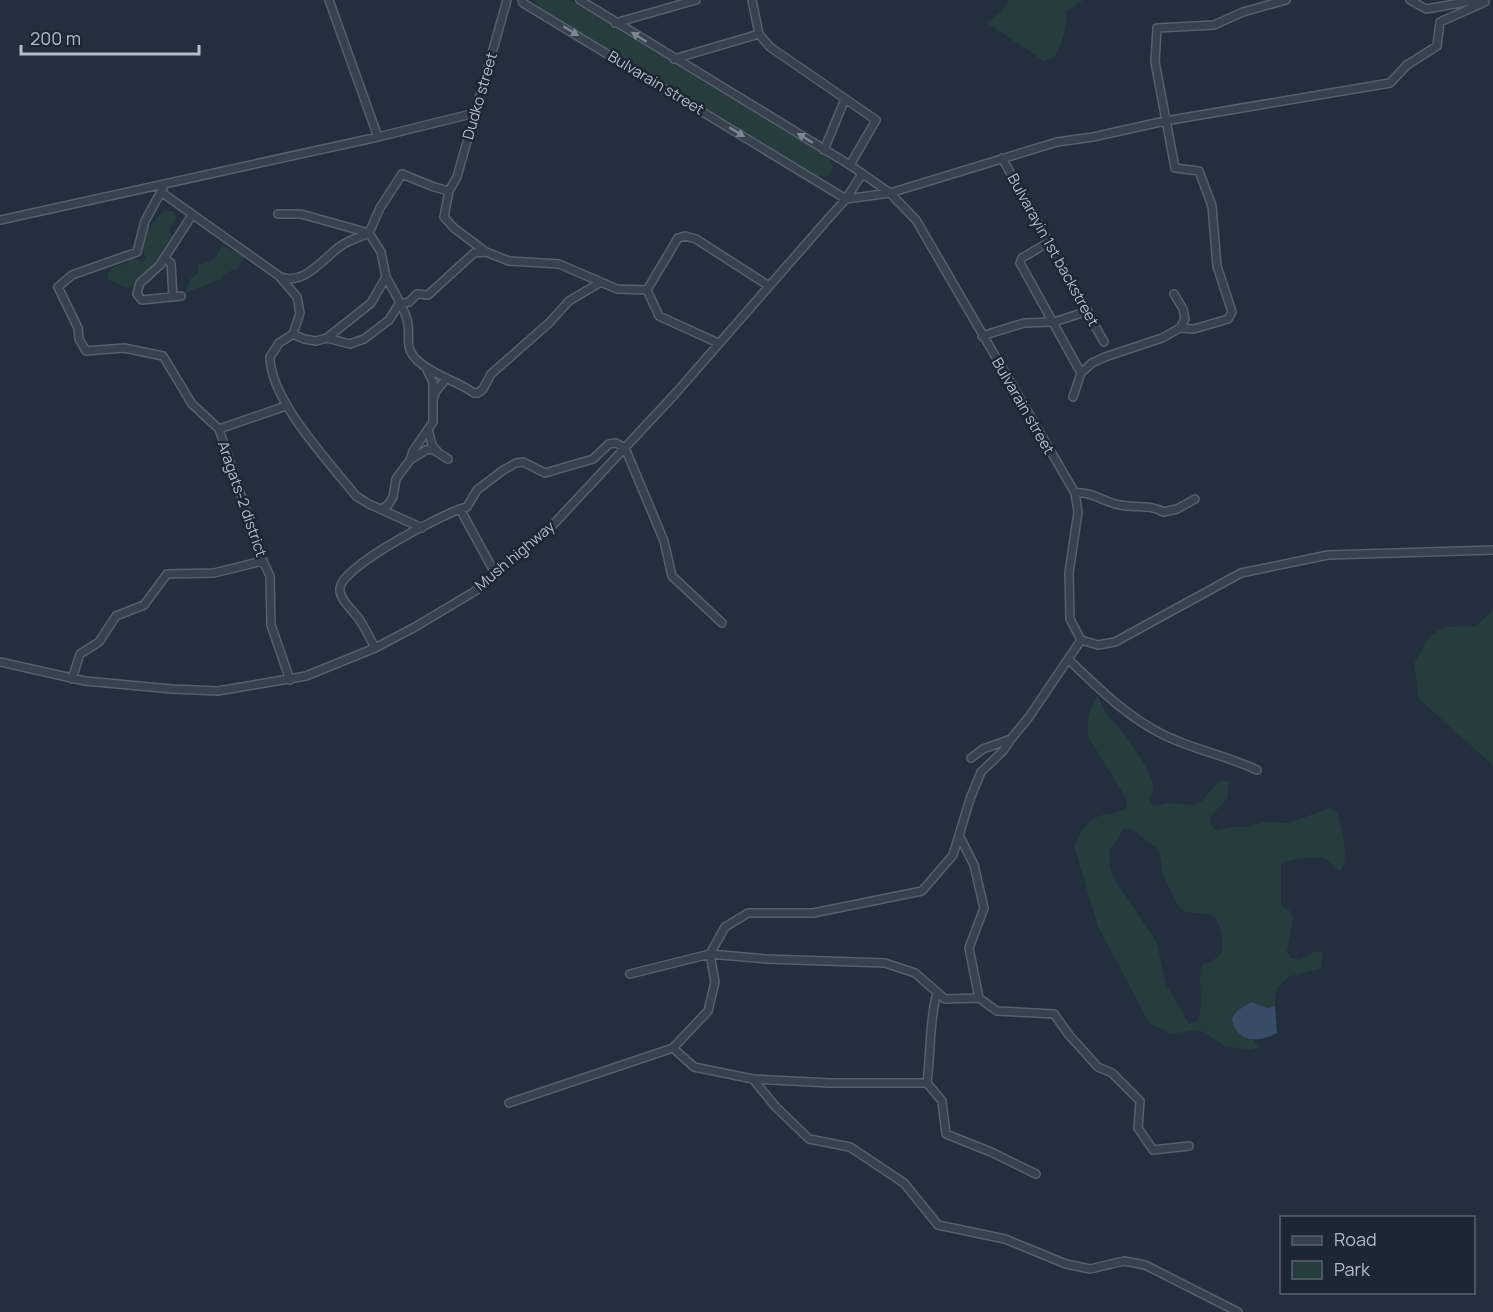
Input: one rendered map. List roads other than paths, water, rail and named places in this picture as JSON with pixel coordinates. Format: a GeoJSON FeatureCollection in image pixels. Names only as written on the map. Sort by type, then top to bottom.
{"type":"FeatureCollection","features":[{"type":"Feature","properties":{"kind":"street"},"geometry":{"type":"LineString","coordinates":[[329,0],[378,137]]}},
{"type":"Feature","properties":{"kind":"street","name":"Dudko street"},"geometry":{"type":"LineString","coordinates":[[486,252],[444,218],[449,191],[457,177],[507,0]]}},
{"type":"Feature","properties":{"kind":"street","name":"Bulvarain street"},"geometry":{"type":"LineString","coordinates":[[522,0],[523,3],[846,199]]}},
{"type":"Feature","properties":{"kind":"street","name":"Bulvarain street"},"geometry":{"type":"LineString","coordinates":[[580,0],[850,165],[890,193],[916,220],[1075,493],[1078,512],[1069,573],[1070,619],[1081,640]]}},
{"type":"Feature","properties":{"kind":"street"},"geometry":{"type":"LineString","coordinates":[[615,23],[696,0]]}},
{"type":"Feature","properties":{"kind":"street"},"geometry":{"type":"LineString","coordinates":[[752,0],[759,34],[770,47],[876,120],[850,165]]}},
{"type":"Feature","properties":{"kind":"street"},"geometry":{"type":"LineString","coordinates":[[1180,327],[1194,329],[1208,326],[1228,319],[1232,312],[1217,266],[1212,206],[1199,171],[1175,168],[1155,62],[1157,28],[1190,25],[1214,26],[1243,12],[1286,0]]}},
{"type":"Feature","properties":{"kind":"street"},"geometry":{"type":"LineString","coordinates":[[1410,0],[1426,9],[1478,0]]}},
{"type":"Feature","properties":{"kind":"street"},"geometry":{"type":"LineString","coordinates":[[846,199],[890,193],[1057,142],[1390,82],[1407,65],[1437,46],[1440,22],[1485,0]]}},
{"type":"Feature","properties":{"kind":"street"},"geometry":{"type":"LineString","coordinates":[[674,59],[759,34]]}},
{"type":"Feature","properties":{"kind":"street"},"geometry":{"type":"LineString","coordinates":[[824,150],[845,99]]}},
{"type":"Feature","properties":{"kind":"street"},"geometry":{"type":"LineString","coordinates":[[0,220],[163,188],[475,113]]}},
{"type":"Feature","properties":{"kind":"street","name":"Bulvarayin 1st backstreet"},"geometry":{"type":"LineString","coordinates":[[1002,158],[1104,342]]}},
{"type":"Feature","properties":{"kind":"street"},"geometry":{"type":"LineString","coordinates":[[163,188],[192,216],[287,280],[299,278],[343,245],[369,233],[380,208],[402,174],[434,188],[449,191]]}},
{"type":"Feature","properties":{"kind":"street","name":"Mush highway"},"geometry":{"type":"LineString","coordinates":[[0,662],[72,679],[171,689],[218,690],[306,676],[375,648],[424,622],[477,590],[551,528],[846,199],[862,174]]}},
{"type":"Feature","properties":{"kind":"street"},"geometry":{"type":"LineString","coordinates":[[163,188],[145,221],[137,252],[72,274],[58,287],[78,328],[79,339],[86,351],[124,348],[163,356],[192,404],[219,429]]}},
{"type":"Feature","properties":{"kind":"street"},"geometry":{"type":"LineString","coordinates":[[278,214],[301,214],[369,233],[381,252],[386,277],[407,320],[408,348],[417,361],[474,393],[483,389],[491,374],[549,323],[570,301],[601,282]]}},
{"type":"Feature","properties":{"kind":"street"},"geometry":{"type":"LineString","coordinates":[[181,296],[142,300],[137,294],[140,283],[164,258],[192,216]]}},
{"type":"Feature","properties":{"kind":"street"},"geometry":{"type":"LineString","coordinates":[[647,290],[678,238],[685,236],[696,239],[768,286]]}},
{"type":"Feature","properties":{"kind":"street"},"geometry":{"type":"LineString","coordinates":[[1050,242],[1022,258],[1020,263],[1081,373]]}},
{"type":"Feature","properties":{"kind":"street"},"geometry":{"type":"LineString","coordinates":[[327,338],[350,344],[364,339],[388,320],[399,304],[409,302],[417,294],[428,295],[474,253],[486,252],[509,261],[559,264],[617,289],[647,290]]}},
{"type":"Feature","properties":{"kind":"street"},"geometry":{"type":"LineString","coordinates":[[164,258],[171,263],[173,297]]}},
{"type":"Feature","properties":{"kind":"street"},"geometry":{"type":"LineString","coordinates":[[279,276],[297,297],[300,313],[293,334],[279,343],[270,357],[273,372],[286,406],[356,496],[422,528]]}},
{"type":"Feature","properties":{"kind":"street"},"geometry":{"type":"LineString","coordinates":[[293,334],[316,341],[327,338],[371,303],[386,277]]}},
{"type":"Feature","properties":{"kind":"street"},"geometry":{"type":"LineString","coordinates":[[647,290],[659,316],[718,343]]}},
{"type":"Feature","properties":{"kind":"street"},"geometry":{"type":"LineString","coordinates":[[1073,397],[1081,373],[1092,363],[1162,338],[1180,327],[1185,319],[1183,309],[1174,294]]}},
{"type":"Feature","properties":{"kind":"street"},"geometry":{"type":"LineString","coordinates":[[982,336],[1023,323],[1054,322],[1088,311]]}},
{"type":"Feature","properties":{"kind":"street"},"geometry":{"type":"LineString","coordinates":[[411,460],[413,451],[433,422],[433,382],[426,367]]}},
{"type":"Feature","properties":{"kind":"street"},"geometry":{"type":"LineString","coordinates":[[434,399],[436,391],[446,379]]}},
{"type":"Feature","properties":{"kind":"street","name":"Aragats-2 district"},"geometry":{"type":"LineString","coordinates":[[286,406],[219,429],[270,576],[271,626],[290,680]]}},
{"type":"Feature","properties":{"kind":"street"},"geometry":{"type":"LineString","coordinates":[[428,429],[432,445],[448,459]]}},
{"type":"Feature","properties":{"kind":"street"},"geometry":{"type":"LineString","coordinates":[[375,648],[360,620],[342,599],[340,590],[342,582],[375,554],[422,528],[468,507],[477,490],[516,463],[523,462],[545,473],[593,459],[609,444],[616,443],[625,448],[664,541],[672,576],[722,623]]}},
{"type":"Feature","properties":{"kind":"street"},"geometry":{"type":"LineString","coordinates":[[381,510],[393,497],[396,479],[411,460],[426,450],[437,451]]}},
{"type":"Feature","properties":{"kind":"street"},"geometry":{"type":"LineString","coordinates":[[1075,493],[1083,492],[1119,505],[1156,508],[1162,512],[1177,510],[1194,499]]}},
{"type":"Feature","properties":{"kind":"street"},"geometry":{"type":"LineString","coordinates":[[460,509],[496,575]]}},
{"type":"Feature","properties":{"kind":"street"},"geometry":{"type":"LineString","coordinates":[[509,1103],[673,1048],[708,1011],[715,982],[710,954],[725,927],[748,914],[813,913],[922,891],[953,855],[981,772],[1003,751],[1029,717],[1081,640],[1098,645],[1115,642],[1242,573],[1328,555],[1493,550]]}},
{"type":"Feature","properties":{"kind":"street"},"geometry":{"type":"LineString","coordinates":[[72,679],[81,654],[99,642],[116,616],[144,605],[167,574],[214,573],[263,561]]}},
{"type":"Feature","properties":{"kind":"street"},"geometry":{"type":"LineString","coordinates":[[1068,658],[1128,714],[1166,736],[1257,770]]}},
{"type":"Feature","properties":{"kind":"street"},"geometry":{"type":"LineString","coordinates":[[971,758],[983,749],[1011,739]]}},
{"type":"Feature","properties":{"kind":"street"},"geometry":{"type":"LineString","coordinates":[[959,835],[974,865],[984,908],[969,948],[979,998]]}},
{"type":"Feature","properties":{"kind":"street"},"geometry":{"type":"LineString","coordinates":[[630,974],[710,954],[766,959],[885,963],[915,973],[945,999],[979,998],[997,1011],[1054,1014],[1069,1035],[1098,1067],[1112,1073],[1140,1101],[1138,1128],[1153,1150],[1189,1146]]}},
{"type":"Feature","properties":{"kind":"street"},"geometry":{"type":"LineString","coordinates":[[937,992],[931,1014],[932,1048],[927,1083],[942,1101],[946,1134],[992,1152],[1036,1174]]}},
{"type":"Feature","properties":{"kind":"street"},"geometry":{"type":"LineString","coordinates":[[673,1048],[694,1067],[753,1079],[831,1083],[927,1083]]}},
{"type":"Feature","properties":{"kind":"street"},"geometry":{"type":"LineString","coordinates":[[753,1079],[775,1106],[809,1139],[850,1147],[904,1182],[938,1225],[1005,1239],[1066,1264],[1090,1269],[1124,1260],[1145,1264],[1238,1312]]}},
{"type":"Feature","properties":{"kind":"water"},"geometry":{"type":"Polygon","coordinates":[[[1251,1002],[1267,1008],[1275,1006],[1277,1033],[1263,1038],[1249,1039],[1238,1032],[1232,1018],[1237,1011],[1251,1002]]]}}]}
